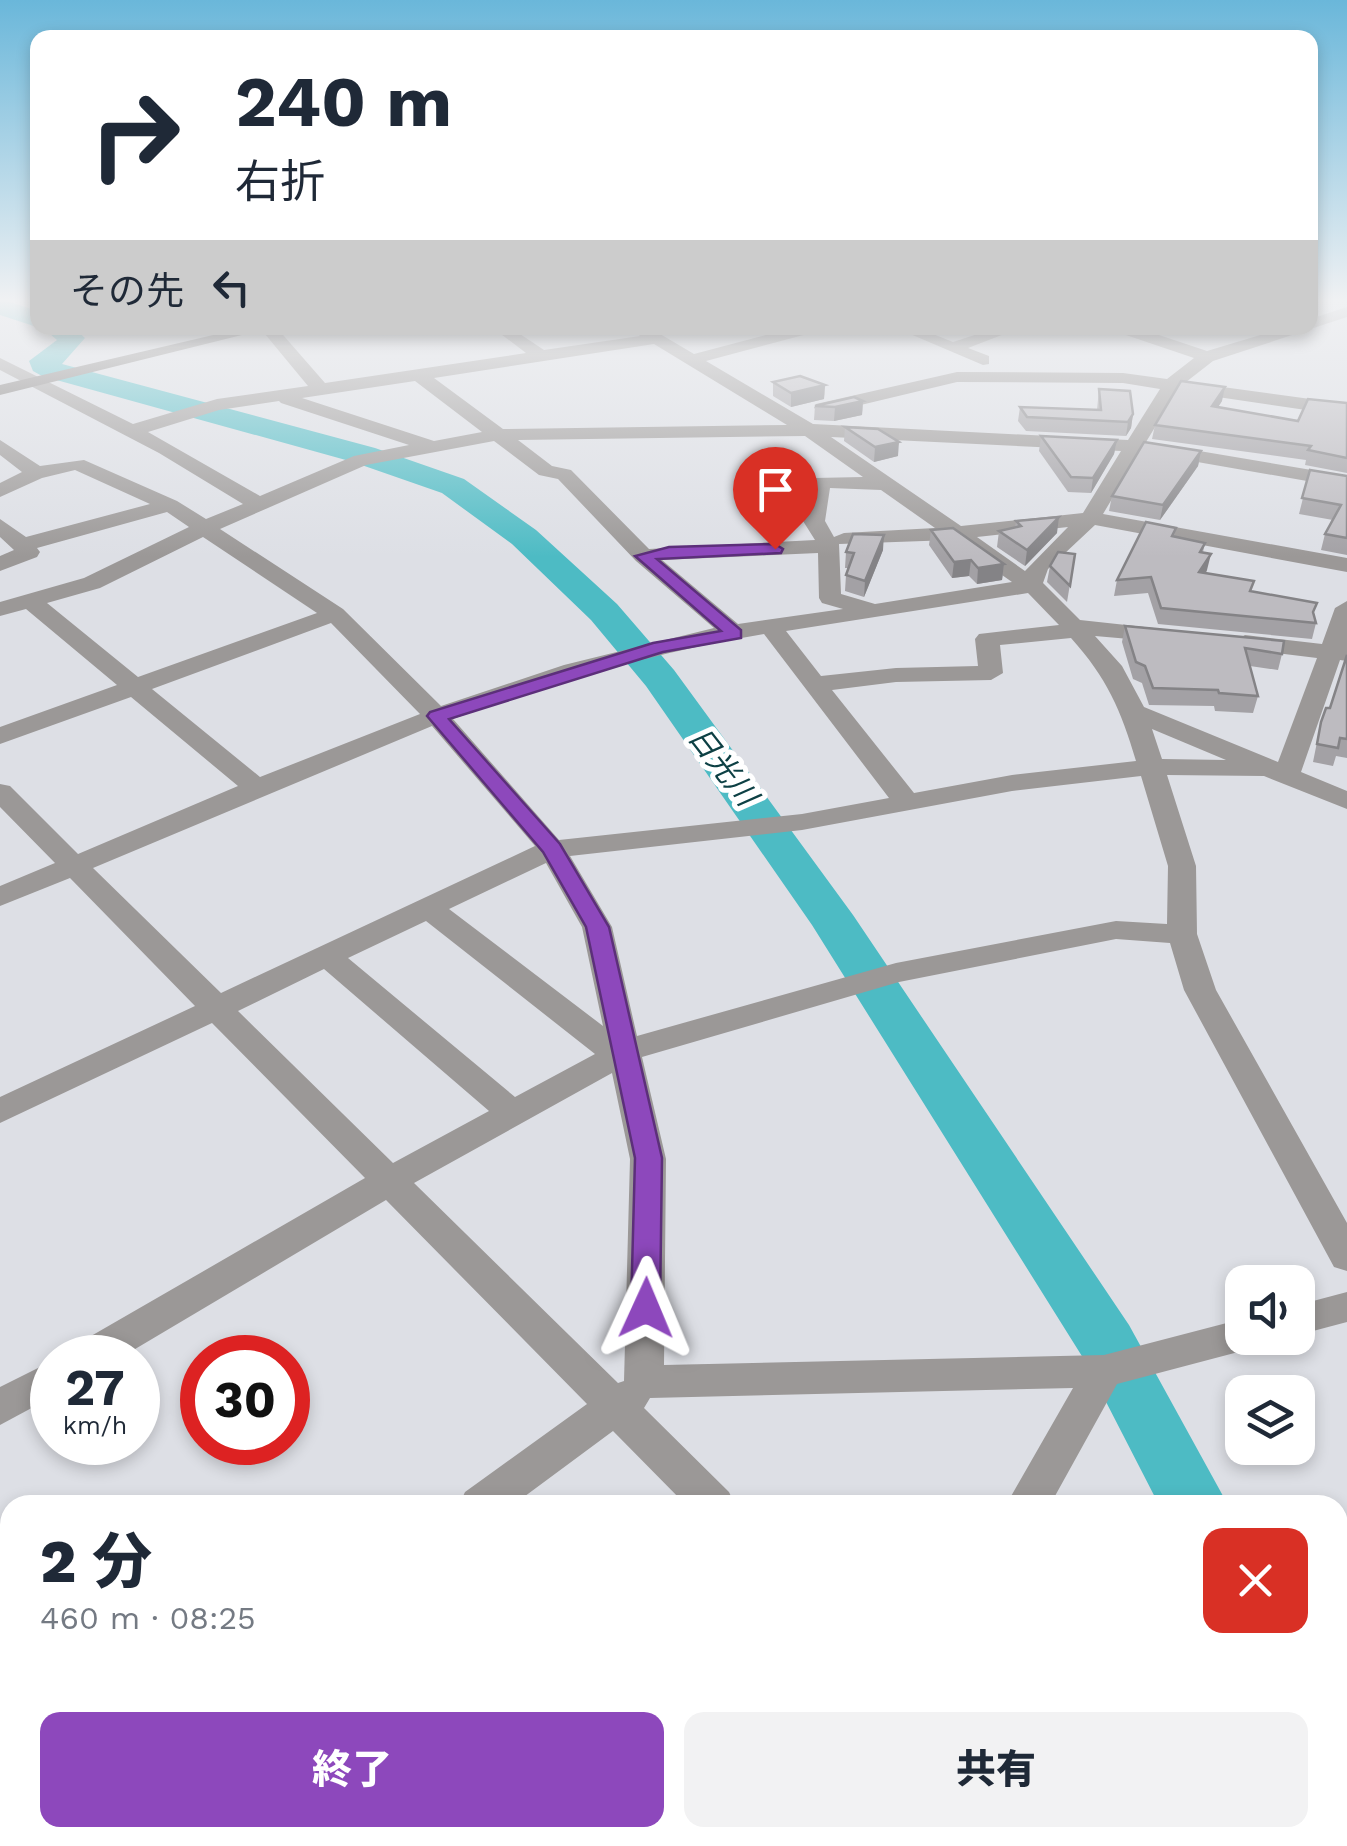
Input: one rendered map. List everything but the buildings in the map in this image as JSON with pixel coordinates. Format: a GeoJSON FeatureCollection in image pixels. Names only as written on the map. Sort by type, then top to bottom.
{"type":"FeatureCollection","features":[{"type":"Feature","properties":{"kind":"street"},"geometry":{"type":"LineString","coordinates":[[67,385],[131,430],[258,504]]}},
{"type":"Feature","properties":{"kind":"street"},"geometry":{"type":"LineString","coordinates":[[317,385],[321,390]]}},
{"type":"Feature","properties":{"kind":"street"},"geometry":{"type":"LineString","coordinates":[[131,430],[217,406],[353,385]]}},
{"type":"Feature","properties":{"kind":"street"},"geometry":{"type":"LineString","coordinates":[[432,385],[546,471],[564,474],[644,556],[735,634]]}},
{"type":"Feature","properties":{"kind":"street"},"geometry":{"type":"LineString","coordinates":[[732,385],[809,430],[959,533],[1079,628],[1110,666],[1134,712],[1182,866],[1182,934],[1200,990],[1347,1257]]}},
{"type":"Feature","properties":{"kind":"street"},"geometry":{"type":"LineString","coordinates":[[786,417],[919,385]]}},
{"type":"Feature","properties":{"kind":"street"},"geometry":{"type":"LineString","coordinates":[[1030,586],[1038,567],[1090,518],[1171,385]]}},
{"type":"Feature","properties":{"kind":"street"},"geometry":{"type":"LineString","coordinates":[[1180,385],[1347,410]]}},
{"type":"Feature","properties":{"kind":"street"},"geometry":{"type":"LineString","coordinates":[[279,396],[434,447]]}},
{"type":"Feature","properties":{"kind":"street"},"geometry":{"type":"LineString","coordinates":[[0,609],[92,583],[204,528],[361,460],[496,435],[809,430],[1137,446],[1347,482]]}},
{"type":"Feature","properties":{"kind":"street"},"geometry":{"type":"LineString","coordinates":[[0,446],[36,473]]}},
{"type":"Feature","properties":{"kind":"street"},"geometry":{"type":"LineString","coordinates":[[0,492],[36,473],[77,464],[170,506],[335,614],[437,716],[552,849],[597,927],[648,1158],[631,1395]]}},
{"type":"Feature","properties":{"kind":"street"},"geometry":{"type":"LineString","coordinates":[[874,611],[830,598],[828,543],[814,521],[821,482],[888,484]]}},
{"type":"Feature","properties":{"kind":"street"},"geometry":{"type":"LineString","coordinates":[[22,545],[170,506]]}},
{"type":"Feature","properties":{"kind":"street"},"geometry":{"type":"LineString","coordinates":[[644,556],[959,533],[1090,518],[1347,565]]}},
{"type":"Feature","properties":{"kind":"street"},"geometry":{"type":"LineString","coordinates":[[0,525],[28,552],[0,564]]}},
{"type":"Feature","properties":{"kind":"street"},"geometry":{"type":"LineString","coordinates":[[0,897],[437,716],[660,647],[1030,586]]}},
{"type":"Feature","properties":{"kind":"street"},"geometry":{"type":"LineString","coordinates":[[30,600],[258,789]]}},
{"type":"Feature","properties":{"kind":"street"},"geometry":{"type":"LineString","coordinates":[[1276,772],[1340,652],[1347,608]]}},
{"type":"Feature","properties":{"kind":"street"},"geometry":{"type":"LineString","coordinates":[[0,736],[335,614]]}},
{"type":"Feature","properties":{"kind":"street"},"geometry":{"type":"LineString","coordinates":[[771,628],[907,802]]}},
{"type":"Feature","properties":{"kind":"street"},"geometry":{"type":"LineString","coordinates":[[818,684],[896,675],[991,674],[987,640],[1079,628],[1340,652]]}},
{"type":"Feature","properties":{"kind":"street"},"geometry":{"type":"LineString","coordinates":[[1134,712],[1347,801]]}},
{"type":"Feature","properties":{"kind":"street"},"geometry":{"type":"LineString","coordinates":[[0,1111],[552,849],[802,822],[1012,783],[1152,767],[1276,772]]}},
{"type":"Feature","properties":{"kind":"street"},"geometry":{"type":"LineString","coordinates":[[0,792],[390,1181],[631,1395],[706,1495]]}},
{"type":"Feature","properties":{"kind":"street"},"geometry":{"type":"LineString","coordinates":[[428,908],[623,1053]]}},
{"type":"Feature","properties":{"kind":"street"},"geometry":{"type":"LineString","coordinates":[[126,1335],[390,1181],[623,1053],[896,973],[1116,930],[1182,934]]}},
{"type":"Feature","properties":{"kind":"street"},"geometry":{"type":"LineString","coordinates":[[326,955],[514,1115]]}},
{"type":"Feature","properties":{"kind":"street"},"geometry":{"type":"LineString","coordinates":[[1315,1315],[1347,1307]]}},
{"type":"Feature","properties":{"kind":"street"},"geometry":{"type":"LineString","coordinates":[[494,1495],[631,1395],[1118,1368],[1225,1340]]}},
{"type":"Feature","properties":{"kind":"street"},"geometry":{"type":"LineString","coordinates":[[1034,1495],[1118,1368]]}},
{"type":"Feature","properties":{"kind":"street"},"geometry":{"type":"LineString","coordinates":[[0,1408],[30,1390]]}},
{"type":"Feature","properties":{"kind":"waterway","name":"日光川"},"geometry":{"type":"LineString","coordinates":[[108,385],[364,455],[453,486],[524,537],[604,612],[660,678],[836,925],[1107,1343],[1189,1495]]}},
{"type":"Feature","properties":{"kind":"route"},"geometry":{"type":"LineString","coordinates":[[646,1308],[648,1158],[628,1050],[597,927],[552,849],[437,716],[660,647],[735,634],[644,556],[775,549]]}}]}
